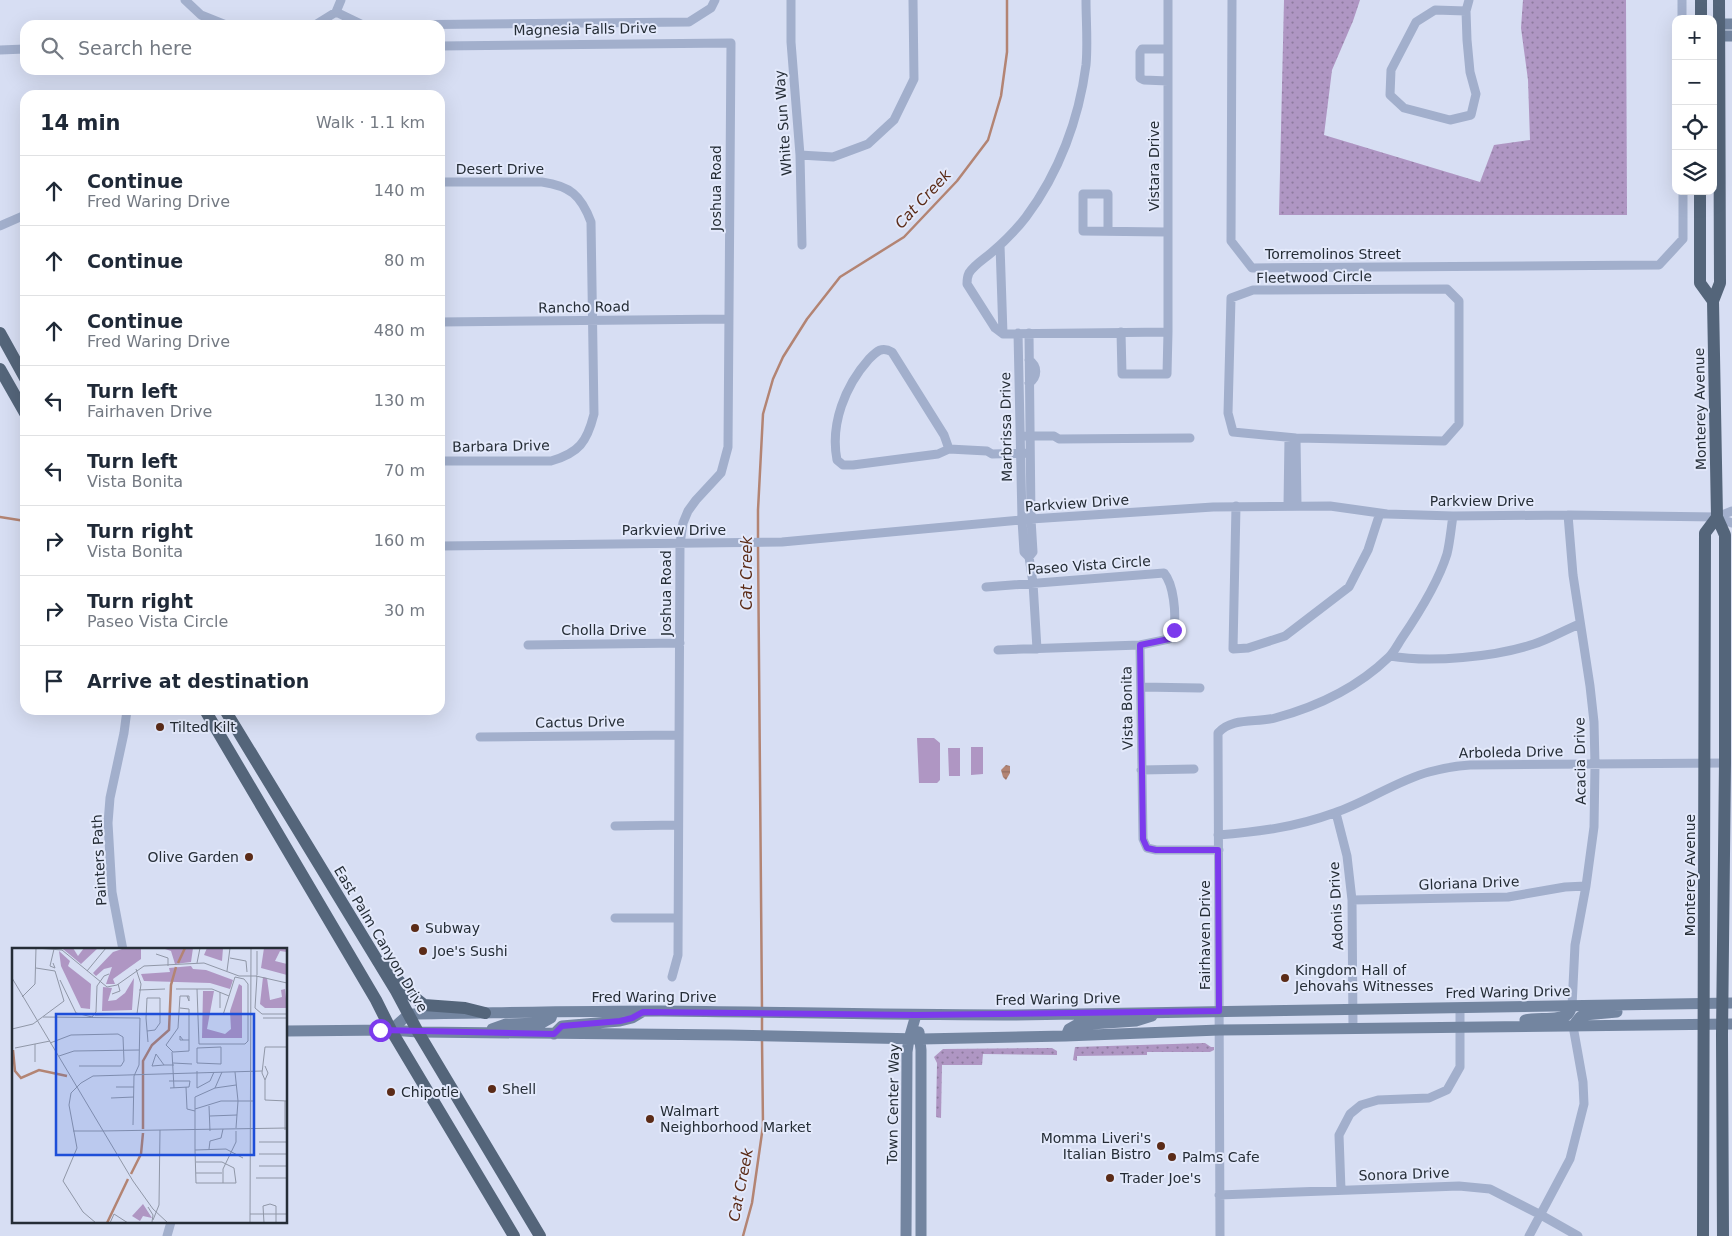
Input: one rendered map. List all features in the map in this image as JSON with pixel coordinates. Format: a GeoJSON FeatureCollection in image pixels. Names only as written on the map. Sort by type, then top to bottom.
{"type":"FeatureCollection","features":[{"type":"Feature","properties":{"kind":"main road"},"geometry":{"type":"LineString","coordinates":[[1700,15],[1701,0]]}},
{"type":"Feature","properties":{"kind":"main road"},"geometry":{"type":"LineString","coordinates":[[1711,0],[1721,28]]}},
{"type":"Feature","properties":{"kind":"main road","name":"Monterey Avenue"},"geometry":{"type":"LineString","coordinates":[[1719,0],[1721,28],[1720,283],[1713,301],[1717,517],[1724,535],[1725,763],[1723,952],[1727,1024],[1723,1236]]}},
{"type":"Feature","properties":{"kind":"main road"},"geometry":{"type":"LineString","coordinates":[[1700,195],[1700,283],[1713,301]]}},
{"type":"Feature","properties":{"kind":"main road"},"geometry":{"type":"LineString","coordinates":[[0,333],[20,367]]}},
{"type":"Feature","properties":{"kind":"main road"},"geometry":{"type":"LineString","coordinates":[[3,375],[20,404]]}},
{"type":"Feature","properties":{"kind":"main road","name":"Monterey Avenue"},"geometry":{"type":"LineString","coordinates":[[1703,1236],[1705,533],[1717,517]]}},
{"type":"Feature","properties":{"kind":"main road"},"geometry":{"type":"LineString","coordinates":[[208,715],[376,1000],[391,1030],[514,1236]]}},
{"type":"Feature","properties":{"kind":"main road","name":"East Palm Canyon Drive"},"geometry":{"type":"LineString","coordinates":[[228,715],[373,954],[540,1236]]}},
{"type":"Feature","properties":{"kind":"main road"},"geometry":{"type":"LineString","coordinates":[[1723,952],[1732,970]]}},
{"type":"Feature","properties":{"kind":"main road"},"geometry":{"type":"LineString","coordinates":[[373,954],[394,974],[409,993],[424,1005],[465,1008],[485,1013]]}},
{"type":"Feature","properties":{"kind":"main road","name":"Fred Waring Drive"},"geometry":{"type":"LineString","coordinates":[[408,1014],[731,1012],[916,1015],[1633,1006],[1727,1003]]}},
{"type":"Feature","properties":{"kind":"main road"},"geometry":{"type":"LineString","coordinates":[[1504,1026],[1531,1018],[1561,1017],[1568,1014],[1572,1006]]}},
{"type":"Feature","properties":{"kind":"main road"},"geometry":{"type":"LineString","coordinates":[[1573,1026],[1584,1015],[1612,1013],[1633,1006]]}},
{"type":"Feature","properties":{"kind":"main road"},"geometry":{"type":"LineString","coordinates":[[485,1032],[506,1024],[542,1023],[551,1018],[553,1012]]}},
{"type":"Feature","properties":{"kind":"main road"},"geometry":{"type":"LineString","coordinates":[[554,1034],[562,1026],[620,1021],[632,1018],[643,1012]]}},
{"type":"Feature","properties":{"kind":"main road"},"geometry":{"type":"LineString","coordinates":[[1066,1036],[1069,1029],[1076,1025],[1136,1021],[1163,1012]]}},
{"type":"Feature","properties":{"kind":"main road"},"geometry":{"type":"LineString","coordinates":[[391,1030],[408,1014]]}},
{"type":"Feature","properties":{"kind":"main road","name":"Town Center Way"},"geometry":{"type":"LineString","coordinates":[[906,1236],[908,1039],[916,1015]]}},
{"type":"Feature","properties":{"kind":"main road","name":"Town Center Way"},"geometry":{"type":"LineString","coordinates":[[916,1015],[921,1039],[921,1236]]}},
{"type":"Feature","properties":{"kind":"main road"},"geometry":{"type":"LineString","coordinates":[[288,1031],[391,1030],[418,1032],[921,1039],[1219,1030],[1727,1024]]}},
{"type":"Feature","properties":{"kind":"street"},"geometry":{"type":"LineString","coordinates":[[185,0],[201,15],[214,20]]}},
{"type":"Feature","properties":{"kind":"street"},"geometry":{"type":"LineString","coordinates":[[323,20],[336,12],[341,0]]}},
{"type":"Feature","properties":{"kind":"street"},"geometry":{"type":"LineString","coordinates":[[445,24],[689,22],[711,8],[714,0]]}},
{"type":"Feature","properties":{"kind":"street","name":"White Sun Way"},"geometry":{"type":"LineString","coordinates":[[791,0],[791,42],[800,156],[802,245]]}},
{"type":"Feature","properties":{"kind":"street"},"geometry":{"type":"LineString","coordinates":[[800,156],[834,157],[868,144],[894,120],[914,79],[913,0]]}},
{"type":"Feature","properties":{"kind":"street"},"geometry":{"type":"LineString","coordinates":[[1086,0],[1086,63],[1072,128],[1061,158],[1045,188],[1026,217],[1000,245],[972,270],[967,279],[968,284],[995,328],[1003,334],[1168,332]]}},
{"type":"Feature","properties":{"kind":"street","name":"Vistara Drive"},"geometry":{"type":"LineString","coordinates":[[1121,332],[1122,374],[1167,374],[1168,0]]}},
{"type":"Feature","properties":{"kind":"street","name":"Torremolinos Street"},"geometry":{"type":"LineString","coordinates":[[1232,0],[1232,241],[1252,268],[1659,265],[1683,239],[1683,195]]}},
{"type":"Feature","properties":{"kind":"street"},"geometry":{"type":"LineString","coordinates":[[1466,11],[1435,10],[1416,22],[1391,70],[1390,96],[1404,108],[1450,120],[1471,115],[1476,94],[1470,72],[1467,40],[1466,11],[1468,0]]}},
{"type":"Feature","properties":{"kind":"street"},"geometry":{"type":"LineString","coordinates":[[1682,0],[1682,15]]}},
{"type":"Feature","properties":{"kind":"street"},"geometry":{"type":"LineString","coordinates":[[336,12],[353,20]]}},
{"type":"Feature","properties":{"kind":"street","name":"Magnesia Falls Drive"},"geometry":{"type":"LineString","coordinates":[[445,46],[731,43]]}},
{"type":"Feature","properties":{"kind":"street","name":"Joshua Road"},"geometry":{"type":"LineString","coordinates":[[672,977],[678,955],[680,544],[683,523],[688,511],[721,472],[728,447],[731,43]]}},
{"type":"Feature","properties":{"kind":"street"},"geometry":{"type":"LineString","coordinates":[[0,50],[20,49]]}},
{"type":"Feature","properties":{"kind":"street"},"geometry":{"type":"LineString","coordinates":[[1168,49],[1142,49],[1140,52],[1140,78],[1144,80],[1168,81]]}},
{"type":"Feature","properties":{"kind":"street","name":"Desert Drive"},"geometry":{"type":"LineString","coordinates":[[445,182],[542,182],[558,184],[573,192],[585,206],[591,222],[592,321]]}},
{"type":"Feature","properties":{"kind":"street"},"geometry":{"type":"LineString","coordinates":[[1108,231],[1108,194],[1083,194],[1083,231],[1167,232]]}},
{"type":"Feature","properties":{"kind":"street"},"geometry":{"type":"LineString","coordinates":[[0,226],[20,217]]}},
{"type":"Feature","properties":{"kind":"street"},"geometry":{"type":"LineString","coordinates":[[1000,245],[1003,334]]}},
{"type":"Feature","properties":{"kind":"street","name":"Fleetwood Circle"},"geometry":{"type":"LineString","coordinates":[[1447,289],[1459,301],[1459,424],[1444,441],[1292,438],[1233,432],[1228,413],[1232,298],[1253,290],[1447,289]]}},
{"type":"Feature","properties":{"kind":"street","name":"Rancho Road"},"geometry":{"type":"LineString","coordinates":[[445,322],[729,319]]}},
{"type":"Feature","properties":{"kind":"street","name":"Barbara Drive"},"geometry":{"type":"LineString","coordinates":[[445,462],[551,461],[567,456],[581,446],[590,430],[594,414],[592,321]]}},
{"type":"Feature","properties":{"kind":"street","name":"Marbrissa Drive"},"geometry":{"type":"LineString","coordinates":[[1018,333],[1020,395],[1026,445]]}},
{"type":"Feature","properties":{"kind":"street","name":"Marbrissa Drive"},"geometry":{"type":"LineString","coordinates":[[1028,333],[1030,395],[1026,445],[1026,520],[1033,552],[1029,557],[1033,583],[1037,649]]}},
{"type":"Feature","properties":{"kind":"street"},"geometry":{"type":"LineString","coordinates":[[949,449],[944,435],[892,352],[887,349],[881,349],[876,352],[860,369],[848,387],[841,406],[835,449],[837,460],[843,464],[853,465],[938,454],[949,449],[988,451],[992,448],[1004,451],[1044,439],[1055,442],[1059,439],[1190,438]]}},
{"type":"Feature","properties":{"kind":"street"},"geometry":{"type":"LineString","coordinates":[[1019,361],[1029,360]]}},
{"type":"Feature","properties":{"kind":"street"},"geometry":{"type":"LineString","coordinates":[[3,375],[20,374]]}},
{"type":"Feature","properties":{"kind":"street"},"geometry":{"type":"LineString","coordinates":[[1020,395],[1030,395]]}},
{"type":"Feature","properties":{"kind":"street"},"geometry":{"type":"LineString","coordinates":[[1292,438],[1292,505]]}},
{"type":"Feature","properties":{"kind":"street"},"geometry":{"type":"LineString","coordinates":[[1236,506],[1234,649],[1248,648],[1285,636],[1349,587],[1368,550],[1380,513]]}},
{"type":"Feature","properties":{"kind":"street","name":"Parkview Drive"},"geometry":{"type":"LineString","coordinates":[[445,546],[782,542],[1026,520],[1236,506],[1330,506],[1380,513],[1454,516],[1717,517]]}},
{"type":"Feature","properties":{"kind":"street"},"geometry":{"type":"LineString","coordinates":[[1717,517],[1732,511]]}},
{"type":"Feature","properties":{"kind":"street","name":"Acacia Drive"},"geometry":{"type":"LineString","coordinates":[[1568,515],[1573,574],[1592,704],[1595,765],[1594,827],[1575,945],[1572,1006]]}},
{"type":"Feature","properties":{"kind":"street"},"geometry":{"type":"LineString","coordinates":[[1454,516],[1446,554],[1426,601],[1390,656],[1412,660],[1493,654],[1535,644],[1580,624]]}},
{"type":"Feature","properties":{"kind":"street"},"geometry":{"type":"LineString","coordinates":[[1717,517],[1732,523]]}},
{"type":"Feature","properties":{"kind":"street","name":"Paseo Vista Circle"},"geometry":{"type":"LineString","coordinates":[[986,587],[1164,574],[1169,580],[1173,595],[1174,630],[1169,639],[1140,645],[998,650]]}},
{"type":"Feature","properties":{"kind":"street","name":"Cholla Drive"},"geometry":{"type":"LineString","coordinates":[[528,645],[680,644]]}},
{"type":"Feature","properties":{"kind":"street","name":"Vista Bonita"},"geometry":{"type":"LineString","coordinates":[[1140,645],[1143,839],[1147,848],[1156,850],[1218,850]]}},
{"type":"Feature","properties":{"kind":"street","name":"Fairhaven Drive"},"geometry":{"type":"LineString","coordinates":[[1220,1236],[1218,733],[1224,726],[1233,722],[1254,722],[1274,718],[1310,706],[1336,694],[1362,678],[1390,656]]}},
{"type":"Feature","properties":{"kind":"street"},"geometry":{"type":"LineString","coordinates":[[1141,687],[1200,688]]}},
{"type":"Feature","properties":{"kind":"street","name":"Painters Path"},"geometry":{"type":"LineString","coordinates":[[123,948],[112,892],[108,823],[110,798],[126,715]]}},
{"type":"Feature","properties":{"kind":"street","name":"Cactus Drive"},"geometry":{"type":"LineString","coordinates":[[480,738],[679,734]]}},
{"type":"Feature","properties":{"kind":"street","name":"Arboleda Drive"},"geometry":{"type":"LineString","coordinates":[[1218,835],[1278,829],[1308,822],[1336,813],[1409,779],[1449,767],[1470,765],[1725,763]]}},
{"type":"Feature","properties":{"kind":"street"},"geometry":{"type":"LineString","coordinates":[[1141,770],[1194,769]]}},
{"type":"Feature","properties":{"kind":"street","name":"Adonis Drive"},"geometry":{"type":"LineString","coordinates":[[1336,813],[1347,856],[1352,900],[1353,1028]]}},
{"type":"Feature","properties":{"kind":"street"},"geometry":{"type":"LineString","coordinates":[[616,826],[678,825]]}},
{"type":"Feature","properties":{"kind":"street","name":"Gloriana Drive"},"geometry":{"type":"LineString","coordinates":[[1352,900],[1508,897],[1565,887],[1586,886]]}},
{"type":"Feature","properties":{"kind":"street"},"geometry":{"type":"LineString","coordinates":[[614,918],[678,918]]}},
{"type":"Feature","properties":{"kind":"street"},"geometry":{"type":"LineString","coordinates":[[1341,1190],[1339,1135],[1350,1114],[1361,1105],[1378,1100],[1429,1098],[1447,1090],[1460,1067],[1460,1008]]}},
{"type":"Feature","properties":{"kind":"street"},"geometry":{"type":"LineString","coordinates":[[1529,1236],[1570,1158],[1584,1104],[1583,1082],[1573,1026]]}},
{"type":"Feature","properties":{"kind":"street","name":"Sonora Drive"},"geometry":{"type":"LineString","coordinates":[[1219,1195],[1459,1186],[1490,1189],[1578,1236]]}},
{"type":"Feature","properties":{"kind":"shaded area"},"geometry":{"type":"Polygon","coordinates":[[[1284,0],[1360,0],[1332,70],[1324,135],[1480,182],[1494,145],[1530,140],[1528,80],[1521,28],[1523,0],[1626,0],[1627,215],[1279,215],[1284,0]]]}},
{"type":"Feature","properties":{"kind":"shaded area"},"geometry":{"type":"Polygon","coordinates":[[[917,738],[934,738],[940,743],[940,780],[937,783],[919,783],[917,738]]]}},
{"type":"Feature","properties":{"kind":"shaded area"},"geometry":{"type":"Polygon","coordinates":[[[971,747],[983,747],[983,774],[971,775],[971,747]]]}},
{"type":"Feature","properties":{"kind":"shaded area"},"geometry":{"type":"Polygon","coordinates":[[[948,748],[960,748],[960,776],[949,776],[948,748]]]}},
{"type":"Feature","properties":{"kind":"shaded area"},"geometry":{"type":"Polygon","coordinates":[[[1006,765],[1010,766],[1010,773],[1006,780],[1001,770],[1006,765]]]}},
{"type":"Feature","properties":{"kind":"shaded area"},"geometry":{"type":"Polygon","coordinates":[[[1205,1043],[1214,1047],[1214,1050],[1210,1052],[1147,1052],[1147,1055],[1077,1056],[1077,1061],[1073,1060],[1075,1047],[1205,1043]]]}},
{"type":"Feature","properties":{"kind":"shaded area"},"geometry":{"type":"Polygon","coordinates":[[[1052,1048],[1057,1051],[1057,1055],[983,1054],[982,1065],[942,1065],[941,1118],[936,1117],[937,1063],[934,1057],[943,1049],[1052,1048]]]}},
{"type":"Feature","properties":{"kind":"waterway","name":"Cat Creek"},"geometry":{"type":"LineString","coordinates":[[758,539],[763,414],[773,379],[783,357],[807,319],[840,277],[904,237],[957,181],[988,140],[1001,96],[1007,52],[1007,0]]}},
{"type":"Feature","properties":{"kind":"waterway"},"geometry":{"type":"LineString","coordinates":[[0,517],[20,520]]}},
{"type":"Feature","properties":{"kind":"waterway","name":"Cat Creek"},"geometry":{"type":"LineString","coordinates":[[758,545],[762,1009]]}},
{"type":"Feature","properties":{"kind":"waterway","name":"Cat Creek"},"geometry":{"type":"LineString","coordinates":[[762,1015],[762,1032]]}},
{"type":"Feature","properties":{"kind":"waterway","name":"Cat Creek"},"geometry":{"type":"LineString","coordinates":[[743,1236],[752,1203],[763,1126],[762,1040]]}},
{"type":"Feature","properties":{"kind":"place","name":"Tilted Kilt"},"geometry":{"type":"Point","coordinates":[160,727]}},
{"type":"Feature","properties":{"kind":"place","name":"Olive Garden"},"geometry":{"type":"Point","coordinates":[249,857]}},
{"type":"Feature","properties":{"kind":"place","name":"Subway"},"geometry":{"type":"Point","coordinates":[415,928]}},
{"type":"Feature","properties":{"kind":"place","name":"Joe's Sushi"},"geometry":{"type":"Point","coordinates":[423,951]}},
{"type":"Feature","properties":{"kind":"place","name":"Kingdom Hall of Jehovahs Witnesses"},"geometry":{"type":"Point","coordinates":[1285,978]}},
{"type":"Feature","properties":{"kind":"place","name":"Shell"},"geometry":{"type":"Point","coordinates":[492,1089]}},
{"type":"Feature","properties":{"kind":"place","name":"Chipotle"},"geometry":{"type":"Point","coordinates":[391,1092]}},
{"type":"Feature","properties":{"kind":"place","name":"Walmart Neighborhood Market"},"geometry":{"type":"Point","coordinates":[650,1119]}},
{"type":"Feature","properties":{"kind":"place","name":"Momma Liveri's Italian Bistro"},"geometry":{"type":"Point","coordinates":[1161,1146]}},
{"type":"Feature","properties":{"kind":"place","name":"Palms Cafe"},"geometry":{"type":"Point","coordinates":[1172,1157]}},
{"type":"Feature","properties":{"kind":"place","name":"Trader Joe's"},"geometry":{"type":"Point","coordinates":[1110,1178]}},
{"type":"Feature","properties":{"kind":"route"},"geometry":{"type":"LineString","coordinates":[[380,1030],[554,1034],[562,1026],[569,1024],[603,1024],[632,1018],[643,1012],[916,1015],[1219,1011],[1218,850],[1156,850],[1147,848],[1143,839],[1140,645],[1169,639],[1174,630]]}}]}
